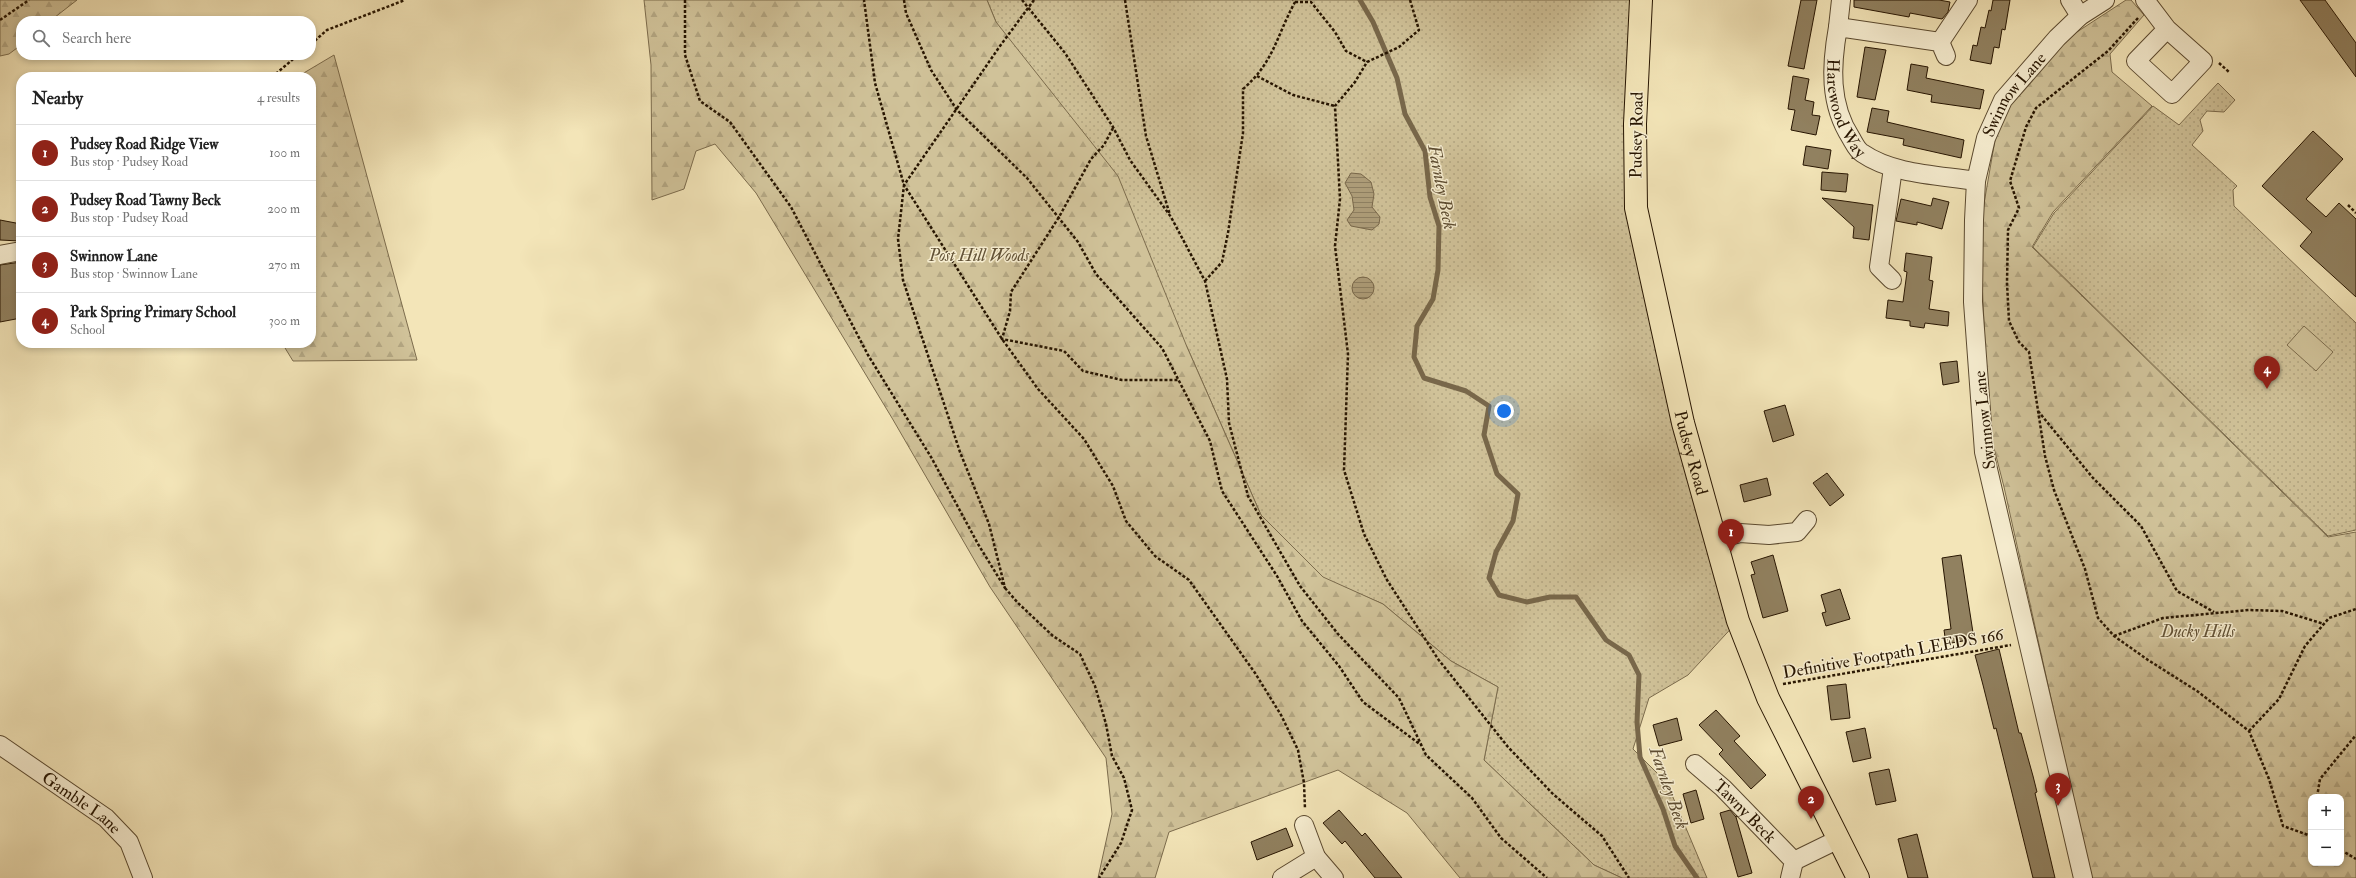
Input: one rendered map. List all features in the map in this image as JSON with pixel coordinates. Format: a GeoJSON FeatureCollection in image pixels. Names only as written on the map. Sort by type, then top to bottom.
{"type":"FeatureCollection","features":[{"type":"Feature","properties":{"kind":"main road","name":"Pudsey Road"},"geometry":{"type":"LineString","coordinates":[[1641,0],[1635,124],[1636,208],[1683,423],[1717,539],[1738,621],[1764,687],[1858,878]]}},
{"type":"Feature","properties":{"kind":"street","name":"Harewood Way"},"geometry":{"type":"LineString","coordinates":[[1841,0],[1832,60],[1834,90],[1843,125],[1860,153],[1893,168],[1976,181]]}},
{"type":"Feature","properties":{"kind":"street","name":"Harewood Way"},"geometry":{"type":"LineString","coordinates":[[1838,27],[1943,49],[1968,0]]}},
{"type":"Feature","properties":{"kind":"street"},"geometry":{"type":"LineString","coordinates":[[2070,0],[2080,16]]}},
{"type":"Feature","properties":{"kind":"street","name":"Swinnow Lane"},"geometry":{"type":"LineString","coordinates":[[2083,878],[1984,452],[1973,302],[1976,181],[1986,138],[2002,100],[2024,74],[2080,16],[2105,0]]}},
{"type":"Feature","properties":{"kind":"street"},"geometry":{"type":"LineString","coordinates":[[2147,3],[2167,29]]}},
{"type":"Feature","properties":{"kind":"street","name":"Harewood Way"},"geometry":{"type":"LineString","coordinates":[[1892,280],[1880,267],[1893,168]]}},
{"type":"Feature","properties":{"kind":"street"},"geometry":{"type":"LineString","coordinates":[[0,255],[16,252]]}},
{"type":"Feature","properties":{"kind":"street"},"geometry":{"type":"LineString","coordinates":[[1717,539],[1740,533],[1769,535],[1797,532],[1807,520]]}},
{"type":"Feature","properties":{"kind":"street","name":"Gamble Lane"},"geometry":{"type":"LineString","coordinates":[[0,745],[106,818],[129,842],[143,878]]}},
{"type":"Feature","properties":{"kind":"street","name":"Tawny Beck"},"geometry":{"type":"LineString","coordinates":[[1695,764],[1723,788],[1794,861]]}},
{"type":"Feature","properties":{"kind":"street"},"geometry":{"type":"LineString","coordinates":[[1304,825],[1316,857],[1334,878]]}},
{"type":"Feature","properties":{"kind":"street"},"geometry":{"type":"LineString","coordinates":[[1790,878],[1794,861],[1839,839]]}},
{"type":"Feature","properties":{"kind":"street"},"geometry":{"type":"LineString","coordinates":[[1282,878],[1316,857]]}},
{"type":"Feature","properties":{"kind":"path"},"geometry":{"type":"LineString","coordinates":[[0,20],[28,0]]}},
{"type":"Feature","properties":{"kind":"path"},"geometry":{"type":"LineString","coordinates":[[316,40],[327,30],[405,0]]}},
{"type":"Feature","properties":{"kind":"path"},"geometry":{"type":"LineString","coordinates":[[685,0],[685,55],[700,101],[730,122],[791,207],[868,354],[931,457],[978,544],[1005,588],[1018,603],[1053,636],[1080,654],[1095,686],[1106,724],[1112,756],[1124,778],[1132,810],[1121,843],[1099,878]]}},
{"type":"Feature","properties":{"kind":"path"},"geometry":{"type":"LineString","coordinates":[[864,0],[875,83],[904,186],[1002,339],[1038,389],[1084,439],[1113,486],[1126,521],[1155,556],[1189,580],[1255,673],[1281,715],[1298,750],[1304,783],[1304,825]]}},
{"type":"Feature","properties":{"kind":"path"},"geometry":{"type":"LineString","coordinates":[[904,0],[906,13],[931,70],[957,110],[1027,178],[1059,216],[1078,242],[1096,274],[1162,348],[1180,380],[1210,441],[1222,491],[1277,576],[1302,621],[1339,666],[1363,702],[1422,746]]}},
{"type":"Feature","properties":{"kind":"path"},"geometry":{"type":"LineString","coordinates":[[1022,0],[1065,53],[1113,127],[1130,160],[1171,217],[1205,281],[1227,380],[1229,423],[1248,496],[1300,586],[1338,634],[1399,698],[1426,755],[1472,798],[1501,838],[1547,878]]}},
{"type":"Feature","properties":{"kind":"path"},"geometry":{"type":"LineString","coordinates":[[1005,588],[989,524],[960,452],[903,280],[898,239],[904,186],[1034,0]]}},
{"type":"Feature","properties":{"kind":"path"},"geometry":{"type":"LineString","coordinates":[[1125,0],[1146,136],[1171,217]]}},
{"type":"Feature","properties":{"kind":"path"},"geometry":{"type":"LineString","coordinates":[[1410,0],[1419,30],[1399,47],[1367,62],[1355,82],[1334,106],[1340,198],[1334,246],[1348,354],[1344,470],[1364,534],[1387,580],[1438,659],[1508,747],[1553,794],[1602,836],[1629,878]]}},
{"type":"Feature","properties":{"kind":"path"},"geometry":{"type":"LineString","coordinates":[[1205,281],[1222,262],[1233,205],[1243,132],[1243,89],[1257,76],[1271,57],[1283,24],[1294,1],[1311,2],[1335,32],[1346,51],[1367,62]]}},
{"type":"Feature","properties":{"kind":"path"},"geometry":{"type":"LineString","coordinates":[[2147,3],[2108,51],[2036,108],[2026,126],[2010,181],[2019,208],[2008,230],[2007,283],[2009,321],[2019,342],[2029,352],[2045,456],[2054,490],[2085,569],[2098,618],[2114,636],[2148,660],[2197,691],[2249,730],[2269,779],[2283,826],[2308,835]]}},
{"type":"Feature","properties":{"kind":"path"},"geometry":{"type":"LineString","coordinates":[[278,72],[292,60]]}},
{"type":"Feature","properties":{"kind":"path"},"geometry":{"type":"LineString","coordinates":[[1257,76],[1293,95],[1314,102],[1334,106]]}},
{"type":"Feature","properties":{"kind":"path"},"geometry":{"type":"LineString","coordinates":[[1002,339],[1010,311],[1011,292],[1059,216],[1091,159],[1104,145],[1113,127]]}},
{"type":"Feature","properties":{"kind":"path"},"geometry":{"type":"LineString","coordinates":[[2348,205],[2356,213]]}},
{"type":"Feature","properties":{"kind":"path"},"geometry":{"type":"LineString","coordinates":[[1002,339],[1064,351],[1083,371],[1122,380],[1180,380]]}},
{"type":"Feature","properties":{"kind":"path"},"geometry":{"type":"LineString","coordinates":[[2038,411],[2093,478],[2140,526],[2177,591],[2214,612]]}},
{"type":"Feature","properties":{"kind":"path"},"geometry":{"type":"LineString","coordinates":[[2249,730],[2279,699],[2305,646],[2329,618],[2356,609]]}},
{"type":"Feature","properties":{"kind":"path"},"geometry":{"type":"LineString","coordinates":[[2114,636],[2163,618],[2214,612],[2282,611],[2324,624]]}},
{"type":"Feature","properties":{"kind":"path","name":"Definitive Footpath LEEDS 166"},"geometry":{"type":"LineString","coordinates":[[1764,687],[2027,642]]}},
{"type":"Feature","properties":{"kind":"path"},"geometry":{"type":"LineString","coordinates":[[2318,794],[2320,779],[2356,735]]}},
{"type":"Feature","properties":{"kind":"path"},"geometry":{"type":"LineString","coordinates":[[2344,852],[2356,859]]}},
{"type":"Feature","properties":{"kind":"green space"},"geometry":{"type":"Polygon","coordinates":[[[0,0],[77,0],[56,16],[16,16],[16,49],[9,54],[0,56],[0,0]]]}},
{"type":"Feature","properties":{"kind":"green space","name":"Post Hill Woods"},"geometry":{"type":"Polygon","coordinates":[[[644,0],[987,0],[996,22],[1118,176],[1187,347],[1261,515],[1323,577],[1383,604],[1451,661],[1498,687],[1484,760],[1594,865],[1622,878],[1460,878],[1407,813],[1338,770],[1169,832],[1155,878],[1098,878],[1112,814],[1106,758],[990,587],[892,418],[756,193],[715,144],[696,151],[684,189],[652,200],[651,65],[644,0]]]}},
{"type":"Feature","properties":{"kind":"green space"},"geometry":{"type":"Polygon","coordinates":[[[987,0],[1641,0],[1636,208],[1738,621],[1688,675],[1649,698],[1633,749],[1667,783],[1707,878],[1622,878],[1594,865],[1484,760],[1498,687],[1451,661],[1383,604],[1323,578],[1261,515],[1187,347],[996,22],[987,0]]]}},
{"type":"Feature","properties":{"kind":"green space","name":"Ducky Hills"},"geometry":{"type":"Polygon","coordinates":[[[2126,0],[2131,0],[2144,15],[2110,54],[2112,72],[2152,106],[2053,212],[2032,247],[2328,537],[2356,532],[2356,878],[2091,878],[2004,487],[1993,444],[1986,365],[1981,260],[1981,221],[1995,140],[2007,109],[2060,43],[2126,0]]]}},
{"type":"Feature","properties":{"kind":"green space"},"geometry":{"type":"Polygon","coordinates":[[[334,55],[417,360],[293,361],[285,348],[316,348],[316,72],[305,72],[334,55]]]}},
{"type":"Feature","properties":{"kind":"green space"},"geometry":{"type":"Polygon","coordinates":[[[2218,83],[2235,100],[2224,112],[2207,111],[2200,120],[2203,131],[2192,145],[2237,186],[2233,190],[2234,206],[2356,323],[2356,530],[2328,536],[2033,247],[2054,213],[2153,106],[2179,125],[2218,83]]]}},
{"type":"Feature","properties":{"kind":"green space"},"geometry":{"type":"Polygon","coordinates":[[[2304,326],[2333,352],[2316,371],[2287,345],[2304,326]]]}},
{"type":"Feature","properties":{"kind":"shaded area"},"geometry":{"type":"Polygon","coordinates":[[[1351,173],[1361,174],[1371,182],[1374,194],[1372,207],[1380,217],[1379,224],[1372,230],[1351,226],[1347,220],[1354,210],[1352,196],[1345,183],[1351,173]]]}},
{"type":"Feature","properties":{"kind":"shaded area"},"geometry":{"type":"Polygon","coordinates":[[[1359,277],[1367,277],[1374,284],[1374,292],[1367,299],[1359,299],[1352,292],[1352,284],[1359,277]]]}},
{"type":"Feature","properties":{"kind":"building"},"geometry":{"type":"Polygon","coordinates":[[[1801,0],[1817,0],[1804,69],[1788,66],[1801,0]]]}},
{"type":"Feature","properties":{"kind":"building"},"geometry":{"type":"Polygon","coordinates":[[[1854,0],[1939,0],[1950,2],[1948,12],[1942,19],[1910,13],[1909,17],[1854,7],[1854,0]]]}},
{"type":"Feature","properties":{"kind":"building"},"geometry":{"type":"Polygon","coordinates":[[[1993,0],[2010,0],[2005,30],[2002,29],[1999,48],[1994,47],[1991,64],[1970,60],[1973,45],[1977,46],[1981,27],[1985,28],[1993,0]]]}},
{"type":"Feature","properties":{"kind":"building"},"geometry":{"type":"Polygon","coordinates":[[[2300,0],[2325,0],[2356,43],[2356,77],[2300,0]]]}},
{"type":"Feature","properties":{"kind":"building"},"geometry":{"type":"Polygon","coordinates":[[[1865,47],[1886,50],[1875,100],[1857,97],[1865,47]]]}},
{"type":"Feature","properties":{"kind":"building"},"geometry":{"type":"Polygon","coordinates":[[[1911,64],[1928,67],[1926,78],[1984,90],[1980,109],[1931,102],[1932,95],[1907,90],[1911,64]]]}},
{"type":"Feature","properties":{"kind":"building"},"geometry":{"type":"Polygon","coordinates":[[[1793,76],[1809,79],[1805,100],[1814,102],[1812,115],[1820,116],[1816,135],[1791,130],[1795,110],[1788,109],[1793,76]]]}},
{"type":"Feature","properties":{"kind":"building"},"geometry":{"type":"Polygon","coordinates":[[[1872,108],[1889,111],[1887,122],[1964,140],[1961,158],[1903,145],[1904,139],[1867,132],[1872,108]]]}},
{"type":"Feature","properties":{"kind":"building"},"geometry":{"type":"Polygon","coordinates":[[[2313,131],[2343,159],[2306,199],[2326,217],[2339,203],[2356,219],[2356,297],[2300,246],[2312,232],[2262,186],[2313,131]]]}},
{"type":"Feature","properties":{"kind":"building"},"geometry":{"type":"Polygon","coordinates":[[[1806,146],[1831,150],[1828,169],[1803,165],[1806,146]]]}},
{"type":"Feature","properties":{"kind":"building"},"geometry":{"type":"Polygon","coordinates":[[[1822,172],[1848,174],[1846,192],[1821,190],[1822,172]]]}},
{"type":"Feature","properties":{"kind":"building"},"geometry":{"type":"Polygon","coordinates":[[[1822,198],[1873,205],[1869,240],[1853,238],[1854,227],[1822,198]]]}},
{"type":"Feature","properties":{"kind":"building"},"geometry":{"type":"Polygon","coordinates":[[[1933,198],[1949,202],[1942,229],[1917,222],[1917,225],[1896,221],[1901,199],[1931,206],[1933,198]]]}},
{"type":"Feature","properties":{"kind":"building"},"geometry":{"type":"Polygon","coordinates":[[[0,220],[16,223],[16,241],[0,240],[0,220]]]}},
{"type":"Feature","properties":{"kind":"building"},"geometry":{"type":"Polygon","coordinates":[[[1906,253],[1932,257],[1929,280],[1933,281],[1929,309],[1949,312],[1948,326],[1925,323],[1924,328],[1910,326],[1910,321],[1886,318],[1888,300],[1903,302],[1907,272],[1904,271],[1906,253]]]}},
{"type":"Feature","properties":{"kind":"building"},"geometry":{"type":"Polygon","coordinates":[[[16,263],[16,319],[0,322],[0,265],[16,263]]]}},
{"type":"Feature","properties":{"kind":"building"},"geometry":{"type":"Polygon","coordinates":[[[1957,361],[1959,382],[1943,385],[1940,363],[1957,361]]]}},
{"type":"Feature","properties":{"kind":"building"},"geometry":{"type":"Polygon","coordinates":[[[1785,405],[1794,435],[1773,442],[1764,411],[1785,405]]]}},
{"type":"Feature","properties":{"kind":"building"},"geometry":{"type":"Polygon","coordinates":[[[1827,473],[1844,495],[1830,506],[1813,483],[1827,473]]]}},
{"type":"Feature","properties":{"kind":"building"},"geometry":{"type":"Polygon","coordinates":[[[1767,478],[1771,495],[1744,502],[1740,485],[1767,478]]]}},
{"type":"Feature","properties":{"kind":"building"},"geometry":{"type":"Polygon","coordinates":[[[1773,555],[1788,611],[1763,618],[1751,575],[1755,574],[1751,562],[1773,555]]]}},
{"type":"Feature","properties":{"kind":"building"},"geometry":{"type":"Polygon","coordinates":[[[1961,555],[1974,639],[1946,644],[1944,630],[1951,629],[1942,558],[1961,555]]]}},
{"type":"Feature","properties":{"kind":"building"},"geometry":{"type":"Polygon","coordinates":[[[1840,589],[1850,619],[1826,626],[1822,613],[1826,612],[1821,595],[1840,589]]]}},
{"type":"Feature","properties":{"kind":"building"},"geometry":{"type":"Polygon","coordinates":[[[1999,649],[2019,733],[2021,733],[2037,792],[2035,793],[2055,878],[2033,878],[1996,728],[1994,729],[1975,655],[1999,649]]]}},
{"type":"Feature","properties":{"kind":"building"},"geometry":{"type":"Polygon","coordinates":[[[1846,684],[1850,718],[1831,720],[1827,686],[1846,684]]]}},
{"type":"Feature","properties":{"kind":"building"},"geometry":{"type":"Polygon","coordinates":[[[1716,710],[1740,736],[1734,741],[1766,775],[1751,789],[1719,754],[1723,750],[1699,725],[1716,710]]]}},
{"type":"Feature","properties":{"kind":"building"},"geometry":{"type":"Polygon","coordinates":[[[1677,718],[1682,740],[1659,746],[1653,725],[1677,718]]]}},
{"type":"Feature","properties":{"kind":"building"},"geometry":{"type":"Polygon","coordinates":[[[1865,728],[1871,758],[1853,762],[1846,732],[1865,728]]]}},
{"type":"Feature","properties":{"kind":"building"},"geometry":{"type":"Polygon","coordinates":[[[1889,769],[1896,801],[1876,805],[1869,773],[1889,769]]]}},
{"type":"Feature","properties":{"kind":"building"},"geometry":{"type":"Polygon","coordinates":[[[1696,790],[1704,819],[1691,823],[1683,794],[1696,790]]]}},
{"type":"Feature","properties":{"kind":"building"},"geometry":{"type":"Polygon","coordinates":[[[1339,810],[1362,836],[1365,833],[1402,878],[1375,878],[1345,841],[1342,844],[1323,823],[1339,810]]]}},
{"type":"Feature","properties":{"kind":"building"},"geometry":{"type":"Polygon","coordinates":[[[1730,810],[1736,817],[1752,873],[1738,877],[1720,813],[1730,810]]]}},
{"type":"Feature","properties":{"kind":"building"},"geometry":{"type":"Polygon","coordinates":[[[1286,828],[1293,846],[1257,860],[1251,842],[1286,828]]]}},
{"type":"Feature","properties":{"kind":"building"},"geometry":{"type":"Polygon","coordinates":[[[1917,834],[1928,878],[1908,878],[1898,839],[1917,834]]]}},
{"type":"Feature","properties":{"kind":"waterway","name":"Farnley Beck"},"geometry":{"type":"LineString","coordinates":[[1360,0],[1373,22],[1397,78],[1405,114],[1425,151],[1430,197],[1439,226],[1438,270],[1433,299],[1417,326],[1414,357],[1424,378],[1466,391],[1489,406],[1484,435],[1497,474],[1518,494],[1513,521],[1496,552],[1489,578],[1499,595],[1527,602],[1550,597],[1576,597],[1606,640],[1629,655],[1639,675],[1637,722],[1640,757],[1663,809],[1675,846],[1697,878]]}},
{"type":"Feature","properties":{"kind":"place","name":"Park Spring Primary School"},"geometry":{"type":"Point","coordinates":[2267,389]}},
{"type":"Feature","properties":{"kind":"place","name":"Pudsey Road Ridge View"},"geometry":{"type":"Point","coordinates":[1731,552]}},
{"type":"Feature","properties":{"kind":"place","name":"Swinnow Lane"},"geometry":{"type":"Point","coordinates":[2058,806]}},
{"type":"Feature","properties":{"kind":"place","name":"Pudsey Road Tawny Beck"},"geometry":{"type":"Point","coordinates":[1811,819]}}]}
